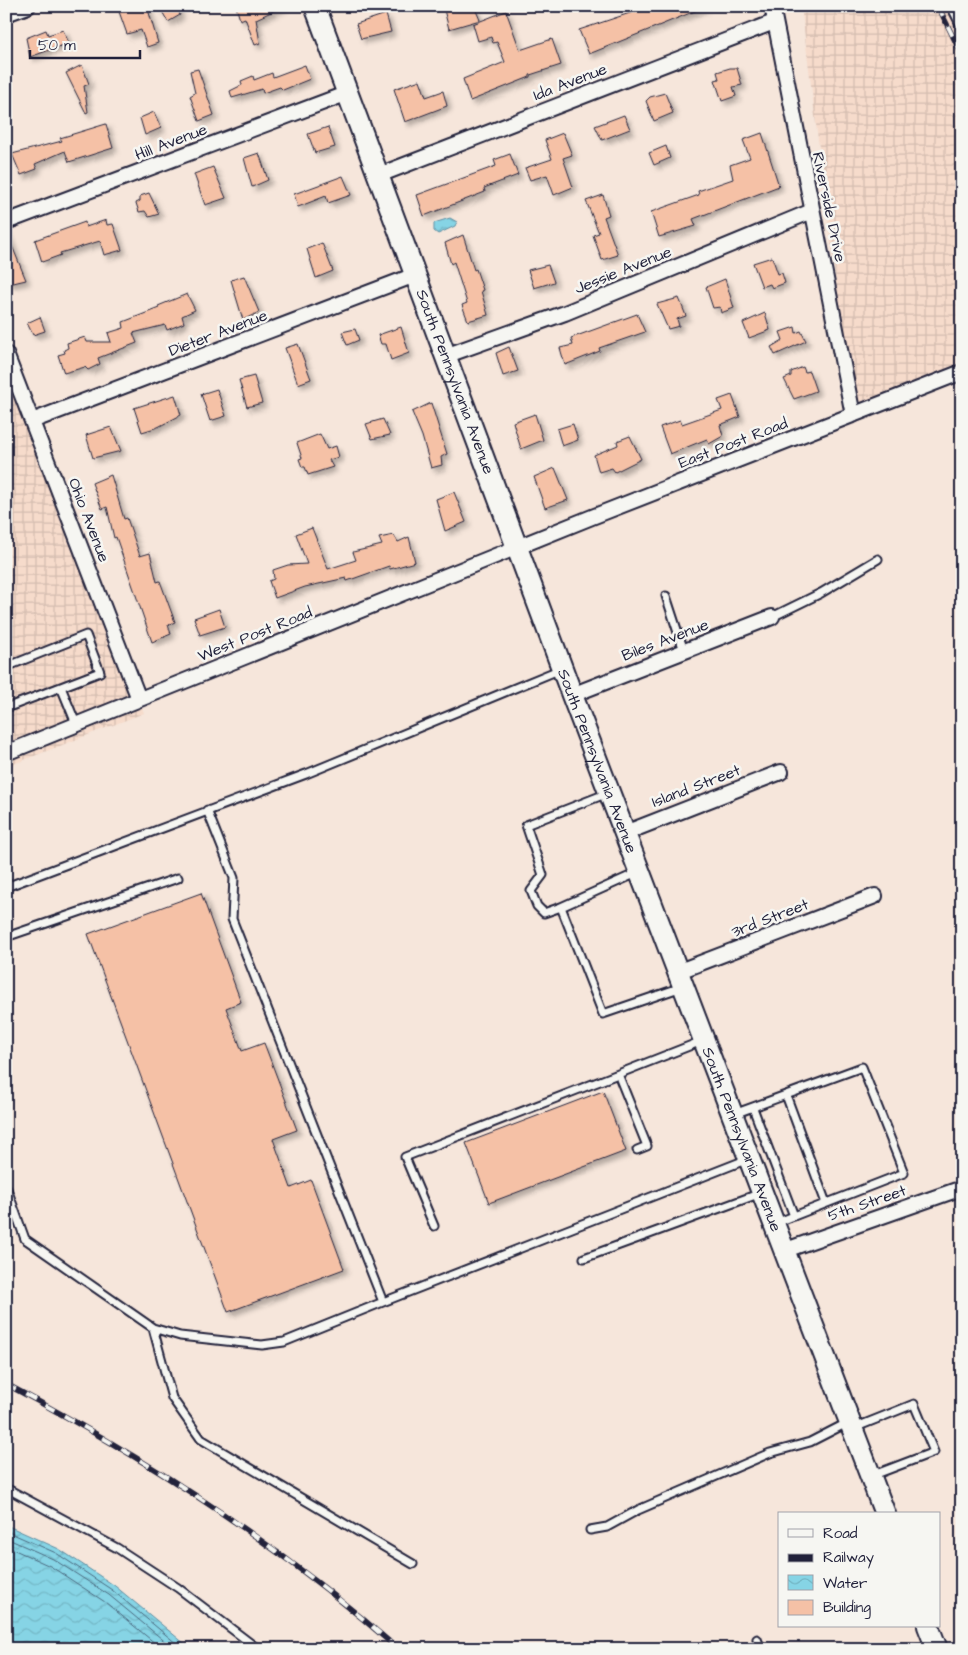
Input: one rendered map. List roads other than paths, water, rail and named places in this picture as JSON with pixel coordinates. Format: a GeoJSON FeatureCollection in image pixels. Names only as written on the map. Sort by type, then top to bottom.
{"type":"FeatureCollection","features":[{"type":"Feature","properties":{"kind":"main road","name":"South Pennsylvania Avenue"},"geometry":{"type":"LineString","coordinates":[[315,6],[624,833],[884,1512]]}},
{"type":"Feature","properties":{"kind":"street"},"geometry":{"type":"LineString","coordinates":[[6,14],[28,6]]}},
{"type":"Feature","properties":{"kind":"street","name":"Riverside Drive"},"geometry":{"type":"LineString","coordinates":[[772,6],[854,415]]}},
{"type":"Feature","properties":{"kind":"street","name":"Ida Avenue"},"geometry":{"type":"LineString","coordinates":[[378,176],[774,22]]}},
{"type":"Feature","properties":{"kind":"street","name":"Hill Avenue"},"geometry":{"type":"LineString","coordinates":[[6,222],[348,93]]}},
{"type":"Feature","properties":{"kind":"street","name":"Jessie Avenue"},"geometry":{"type":"LineString","coordinates":[[445,356],[565,313],[812,211]]}},
{"type":"Feature","properties":{"kind":"street","name":"Dieter Avenue"},"geometry":{"type":"LineString","coordinates":[[32,421],[416,275]]}},
{"type":"Feature","properties":{"kind":"street","name":"Ohio Avenue"},"geometry":{"type":"LineString","coordinates":[[6,354],[139,700]]}},
{"type":"Feature","properties":{"kind":"street","name":"East Post Road"},"geometry":{"type":"LineString","coordinates":[[516,547],[962,372]]}},
{"type":"Feature","properties":{"kind":"street","name":"West Post Road"},"geometry":{"type":"LineString","coordinates":[[6,753],[77,726],[516,547]]}},
{"type":"Feature","properties":{"kind":"street","name":"Biles Avenue"},"geometry":{"type":"LineString","coordinates":[[572,695],[772,617]]}},
{"type":"Feature","properties":{"kind":"street","name":"Island Street"},"geometry":{"type":"LineString","coordinates":[[624,833],[781,772]]}},
{"type":"Feature","properties":{"kind":"street","name":"3rd Street"},"geometry":{"type":"LineString","coordinates":[[680,979],[875,896]]}},
{"type":"Feature","properties":{"kind":"street","name":"5th Street"},"geometry":{"type":"LineString","coordinates":[[783,1250],[962,1188]]}},
{"type":"Feature","properties":{"kind":"lane"},"geometry":{"type":"LineString","coordinates":[[952,6],[962,28]]}},
{"type":"Feature","properties":{"kind":"lane"},"geometry":{"type":"LineString","coordinates":[[772,617],[821,593],[878,559]]}},
{"type":"Feature","properties":{"kind":"lane"},"geometry":{"type":"LineString","coordinates":[[666,596],[684,651]]}},
{"type":"Feature","properties":{"kind":"lane"},"geometry":{"type":"LineString","coordinates":[[6,667],[86,635],[100,672],[6,708]]}},
{"type":"Feature","properties":{"kind":"lane"},"geometry":{"type":"LineString","coordinates":[[6,887],[306,774],[563,668]]}},
{"type":"Feature","properties":{"kind":"lane"},"geometry":{"type":"LineString","coordinates":[[60,687],[77,726]]}},
{"type":"Feature","properties":{"kind":"lane"},"geometry":{"type":"LineString","coordinates":[[609,792],[526,825],[543,875],[532,891],[537,906],[544,913],[639,872]]}},
{"type":"Feature","properties":{"kind":"lane"},"geometry":{"type":"LineString","coordinates":[[207,810],[234,878],[232,919],[383,1302]]}},
{"type":"Feature","properties":{"kind":"lane"},"geometry":{"type":"LineString","coordinates":[[6,937],[178,878]]}},
{"type":"Feature","properties":{"kind":"lane"},"geometry":{"type":"LineString","coordinates":[[561,907],[602,1014],[680,979]]}},
{"type":"Feature","properties":{"kind":"lane"},"geometry":{"type":"LineString","coordinates":[[434,1226],[406,1157],[703,1040]]}},
{"type":"Feature","properties":{"kind":"lane"},"geometry":{"type":"LineString","coordinates":[[732,1115],[862,1067],[904,1173],[773,1224]]}},
{"type":"Feature","properties":{"kind":"lane"},"geometry":{"type":"LineString","coordinates":[[618,1074],[647,1146],[637,1150]]}},
{"type":"Feature","properties":{"kind":"lane"},"geometry":{"type":"LineString","coordinates":[[786,1095],[826,1203]]}},
{"type":"Feature","properties":{"kind":"lane"},"geometry":{"type":"LineString","coordinates":[[753,1108],[794,1216]]}},
{"type":"Feature","properties":{"kind":"lane"},"geometry":{"type":"LineString","coordinates":[[6,1186],[25,1239],[153,1328],[180,1336],[262,1346],[284,1342],[748,1159]]}},
{"type":"Feature","properties":{"kind":"lane"},"geometry":{"type":"LineString","coordinates":[[584,1258],[761,1193]]}},
{"type":"Feature","properties":{"kind":"lane"},"geometry":{"type":"LineString","coordinates":[[153,1328],[172,1398],[201,1438],[413,1564]]}},
{"type":"Feature","properties":{"kind":"lane"},"geometry":{"type":"LineString","coordinates":[[590,1530],[607,1528],[638,1510],[770,1453],[810,1442],[851,1425],[914,1404],[934,1452],[871,1477]]}},
{"type":"Feature","properties":{"kind":"lane"},"geometry":{"type":"LineString","coordinates":[[6,1488],[117,1548],[178,1588],[258,1649]]}},
{"type":"Feature","properties":{"kind":"lane"},"geometry":{"type":"LineString","coordinates":[[757,1639],[761,1649]]}},
{"type":"Feature","properties":{"kind":"water"},"geometry":{"type":"Polygon","coordinates":[[[450,218],[457,222],[455,226],[438,234],[434,231],[434,223],[450,218]]]}},
{"type":"Feature","properties":{"kind":"water"},"geometry":{"type":"Polygon","coordinates":[[[6,1525],[59,1549],[115,1586],[191,1649],[6,1649],[6,1525]]]}},
{"type":"Feature","properties":{"kind":"railway"},"geometry":{"type":"LineString","coordinates":[[938,6],[962,55]]}},
{"type":"Feature","properties":{"kind":"railway"},"geometry":{"type":"LineString","coordinates":[[6,1384],[110,1442],[210,1505],[306,1574],[398,1649]]}}]}
